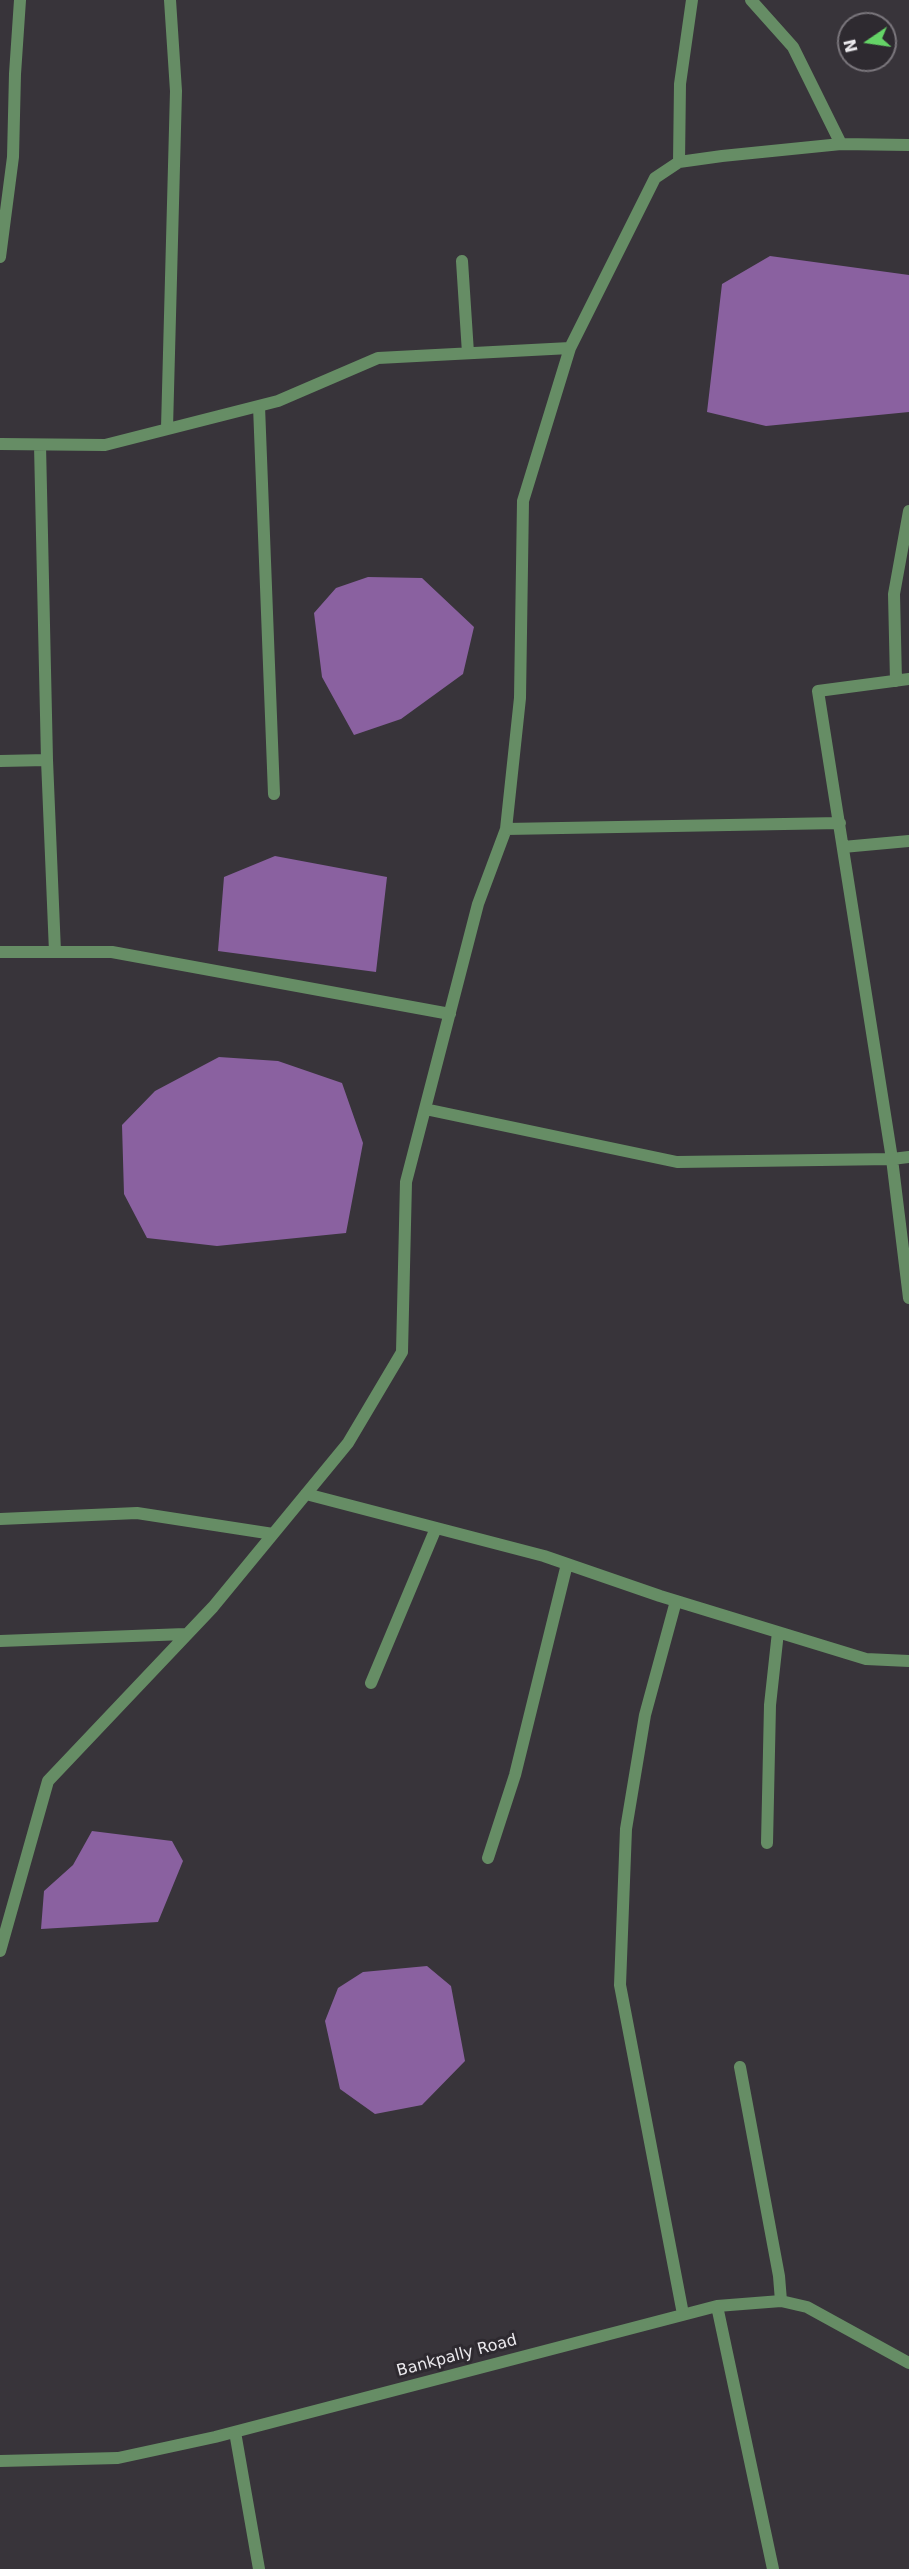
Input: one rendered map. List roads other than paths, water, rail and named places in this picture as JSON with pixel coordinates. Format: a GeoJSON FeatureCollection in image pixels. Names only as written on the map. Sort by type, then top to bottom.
{"type":"FeatureCollection","features":[{"type":"Feature","properties":{"kind":"street"},"geometry":{"type":"LineString","coordinates":[[0,257],[13,157],[20,0]]}},
{"type":"Feature","properties":{"kind":"street"},"geometry":{"type":"LineString","coordinates":[[167,428],[176,91],[170,0]]}},
{"type":"Feature","properties":{"kind":"street"},"geometry":{"type":"LineString","coordinates":[[679,162],[680,84],[692,0]]}},
{"type":"Feature","properties":{"kind":"street"},"geometry":{"type":"LineString","coordinates":[[751,0],[793,47],[841,144]]}},
{"type":"Feature","properties":{"kind":"street"},"geometry":{"type":"LineString","coordinates":[[0,1951],[48,1781],[213,1607],[348,1443],[402,1352],[406,1182],[478,904],[506,829],[520,698],[524,501],[570,348],[655,178],[679,162],[841,144],[909,145]]}},
{"type":"Feature","properties":{"kind":"street"},"geometry":{"type":"LineString","coordinates":[[462,261],[468,353]]}},
{"type":"Feature","properties":{"kind":"street"},"geometry":{"type":"LineString","coordinates":[[0,444],[105,445],[278,401],[378,358],[570,348]]}},
{"type":"Feature","properties":{"kind":"street"},"geometry":{"type":"LineString","coordinates":[[259,406],[274,794]]}},
{"type":"Feature","properties":{"kind":"street"},"geometry":{"type":"LineString","coordinates":[[40,445],[47,760],[55,952]]}},
{"type":"Feature","properties":{"kind":"street"},"geometry":{"type":"LineString","coordinates":[[896,681],[894,594],[909,511]]}},
{"type":"Feature","properties":{"kind":"street"},"geometry":{"type":"LineString","coordinates":[[909,680],[819,691],[892,1159],[909,1298]]}},
{"type":"Feature","properties":{"kind":"street"},"geometry":{"type":"LineString","coordinates":[[0,761],[47,760]]}},
{"type":"Feature","properties":{"kind":"street"},"geometry":{"type":"LineString","coordinates":[[506,829],[840,823]]}},
{"type":"Feature","properties":{"kind":"street"},"geometry":{"type":"LineString","coordinates":[[843,847],[909,841]]}},
{"type":"Feature","properties":{"kind":"street"},"geometry":{"type":"LineString","coordinates":[[0,952],[112,952],[450,1014]]}},
{"type":"Feature","properties":{"kind":"street"},"geometry":{"type":"LineString","coordinates":[[425,1109],[677,1161],[909,1157]]}},
{"type":"Feature","properties":{"kind":"street"},"geometry":{"type":"LineString","coordinates":[[306,1494],[567,1564],[676,1601],[866,1659],[909,1660]]}},
{"type":"Feature","properties":{"kind":"street"},"geometry":{"type":"LineString","coordinates":[[0,1519],[137,1513],[273,1534]]}},
{"type":"Feature","properties":{"kind":"street"},"geometry":{"type":"LineString","coordinates":[[371,1683],[435,1528]]}},
{"type":"Feature","properties":{"kind":"street"},"geometry":{"type":"LineString","coordinates":[[488,1858],[515,1775],[567,1564]]}},
{"type":"Feature","properties":{"kind":"street"},"geometry":{"type":"LineString","coordinates":[[676,1601],[645,1715],[626,1829],[620,1985],[683,2314]]}},
{"type":"Feature","properties":{"kind":"street"},"geometry":{"type":"LineString","coordinates":[[767,1843],[770,1705],[778,1632]]}},
{"type":"Feature","properties":{"kind":"street"},"geometry":{"type":"LineString","coordinates":[[0,1641],[185,1634]]}},
{"type":"Feature","properties":{"kind":"street"},"geometry":{"type":"LineString","coordinates":[[740,2067],[779,2276],[781,2301]]}},
{"type":"Feature","properties":{"kind":"street","name":"Bankpally Road"},"geometry":{"type":"LineString","coordinates":[[0,2461],[118,2457],[235,2432],[717,2306],[781,2301],[807,2307],[909,2363]]}},
{"type":"Feature","properties":{"kind":"street"},"geometry":{"type":"LineString","coordinates":[[717,2306],[773,2569]]}},
{"type":"Feature","properties":{"kind":"street"},"geometry":{"type":"LineString","coordinates":[[235,2432],[259,2569]]}}]}
